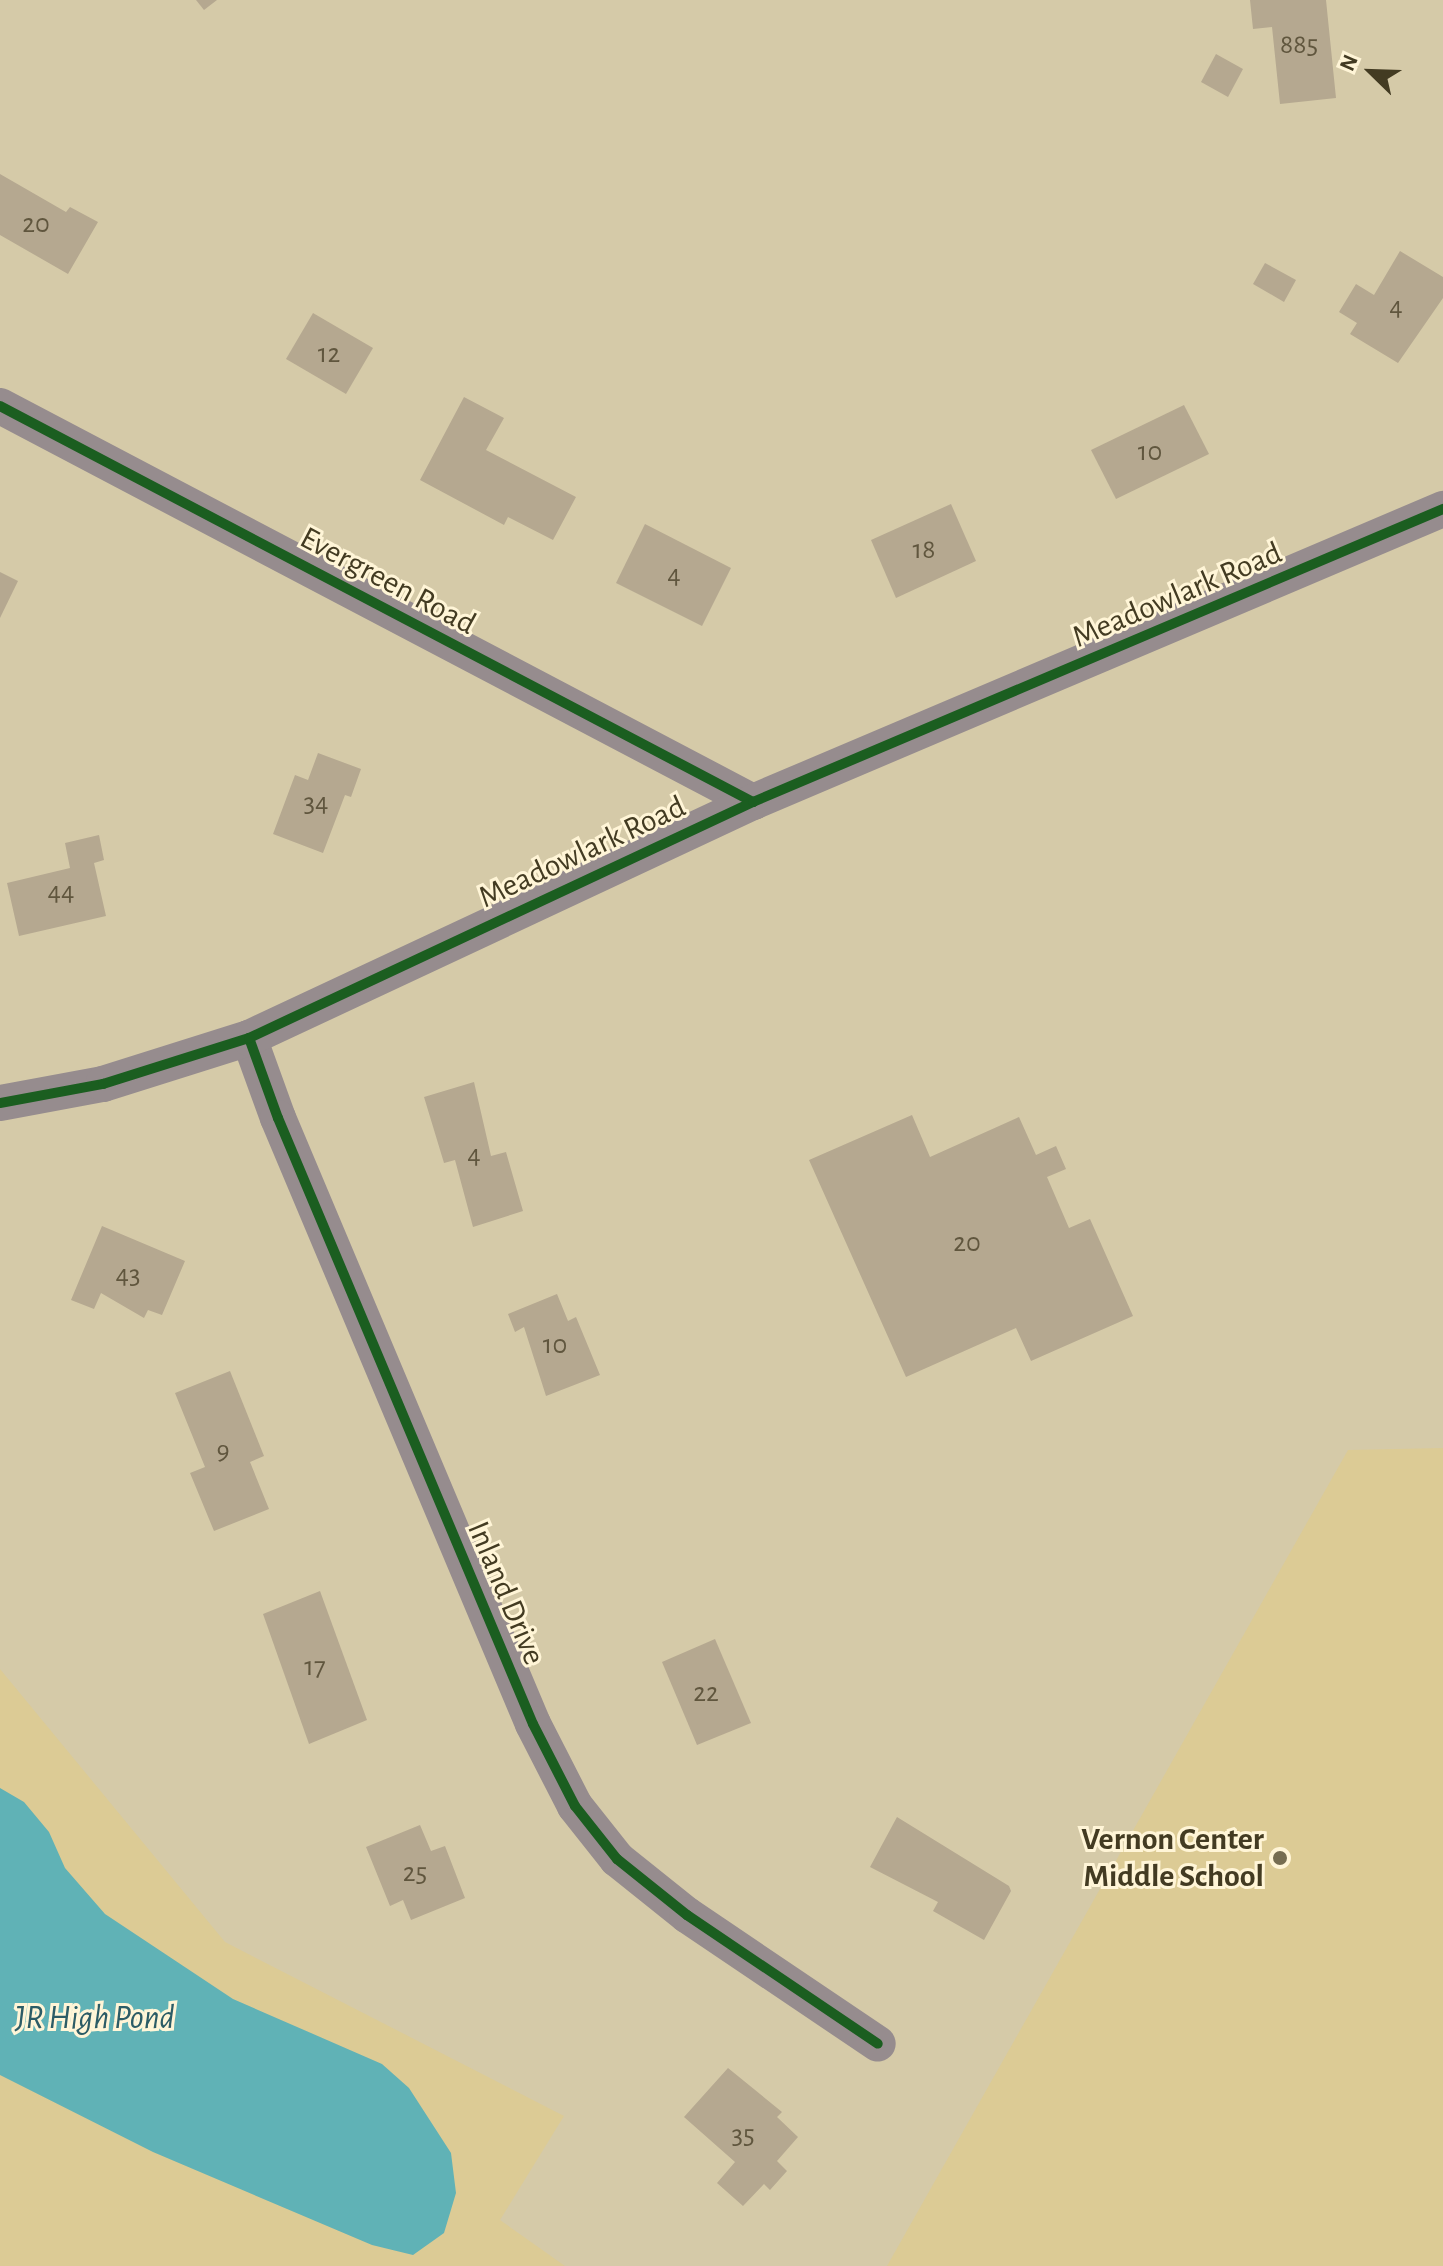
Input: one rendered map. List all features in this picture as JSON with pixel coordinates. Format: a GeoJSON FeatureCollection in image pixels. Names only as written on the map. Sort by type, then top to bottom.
{"type":"FeatureCollection","features":[{"type":"Feature","properties":{"kind":"street","name":"Evergreen Road"},"geometry":{"type":"LineString","coordinates":[[0,406],[753,802]]}},
{"type":"Feature","properties":{"kind":"street","name":"Meadowlark Road"},"geometry":{"type":"LineString","coordinates":[[0,1103],[103,1084],[249,1038],[753,802],[1443,509]]}},
{"type":"Feature","properties":{"kind":"street","name":"Inland Drive"},"geometry":{"type":"LineString","coordinates":[[249,1038],[278,1118],[533,1724],[575,1806],[617,1859],[687,1915],[878,2044]]}},
{"type":"Feature","properties":{"kind":"shaded area","name":"Vernon Center Middle School"},"geometry":{"type":"Polygon","coordinates":[[[1443,1448],[1443,2266],[887,2266],[1348,1450],[1443,1448]]]}},
{"type":"Feature","properties":{"kind":"shaded area"},"geometry":{"type":"Polygon","coordinates":[[[0,1669],[225,1942],[564,2116],[500,2220],[565,2266],[0,2266],[0,1669]]]}},
{"type":"Feature","properties":{"kind":"water","name":"JR High Pond"},"geometry":{"type":"Polygon","coordinates":[[[0,1788],[24,1802],[49,1832],[65,1868],[105,1914],[233,1999],[382,2064],[409,2088],[451,2153],[456,2193],[444,2233],[413,2255],[372,2245],[153,2152],[0,2075],[0,1788]]]}},
{"type":"Feature","properties":{"kind":"building"},"geometry":{"type":"Polygon","coordinates":[[[196,0],[217,0],[204,10],[196,0]]]}},
{"type":"Feature","properties":{"kind":"building"},"geometry":{"type":"Polygon","coordinates":[[[1250,0],[1326,0],[1336,98],[1280,104],[1272,27],[1253,29],[1250,0]]]}},
{"type":"Feature","properties":{"kind":"building"},"geometry":{"type":"Polygon","coordinates":[[[1216,54],[1243,69],[1228,97],[1201,82],[1216,54]]]}},
{"type":"Feature","properties":{"kind":"building"},"geometry":{"type":"Polygon","coordinates":[[[0,174],[66,212],[70,207],[98,222],[68,274],[0,235],[0,174]]]}},
{"type":"Feature","properties":{"kind":"building"},"geometry":{"type":"Polygon","coordinates":[[[1400,251],[1443,277],[1443,298],[1398,363],[1350,334],[1357,323],[1339,312],[1356,284],[1374,295],[1400,251]]]}},
{"type":"Feature","properties":{"kind":"building"},"geometry":{"type":"Polygon","coordinates":[[[1265,263],[1296,280],[1284,302],[1253,284],[1265,263]]]}},
{"type":"Feature","properties":{"kind":"building"},"geometry":{"type":"Polygon","coordinates":[[[313,313],[373,348],[346,394],[286,359],[313,313]]]}},
{"type":"Feature","properties":{"kind":"building"},"geometry":{"type":"Polygon","coordinates":[[[464,397],[504,418],[486,450],[576,497],[553,540],[508,517],[504,525],[420,480],[464,397]]]}},
{"type":"Feature","properties":{"kind":"building"},"geometry":{"type":"Polygon","coordinates":[[[1184,405],[1209,454],[1116,499],[1091,450],[1184,405]]]}},
{"type":"Feature","properties":{"kind":"building"},"geometry":{"type":"Polygon","coordinates":[[[951,504],[976,561],[896,598],[871,540],[951,504]]]}},
{"type":"Feature","properties":{"kind":"building"},"geometry":{"type":"Polygon","coordinates":[[[645,524],[731,568],[702,626],[616,583],[645,524]]]}},
{"type":"Feature","properties":{"kind":"building"},"geometry":{"type":"Polygon","coordinates":[[[0,572],[18,581],[0,618],[0,572]]]}},
{"type":"Feature","properties":{"kind":"building"},"geometry":{"type":"Polygon","coordinates":[[[318,753],[361,769],[351,797],[345,795],[323,853],[273,834],[295,775],[308,780],[318,753]]]}},
{"type":"Feature","properties":{"kind":"building"},"geometry":{"type":"Polygon","coordinates":[[[99,835],[104,860],[94,863],[106,916],[19,936],[7,883],[70,868],[65,843],[99,835]]]}},
{"type":"Feature","properties":{"kind":"building"},"geometry":{"type":"Polygon","coordinates":[[[474,1082],[491,1156],[506,1152],[523,1211],[473,1227],[455,1160],[444,1163],[424,1097],[474,1082]]]}},
{"type":"Feature","properties":{"kind":"building"},"geometry":{"type":"Polygon","coordinates":[[[912,1115],[930,1157],[1019,1117],[1036,1155],[1056,1146],[1066,1169],[1047,1177],[1069,1228],[1090,1219],[1133,1316],[1031,1361],[1016,1328],[906,1377],[809,1160],[912,1115]]]}},
{"type":"Feature","properties":{"kind":"building"},"geometry":{"type":"Polygon","coordinates":[[[102,1226],[185,1261],[162,1315],[148,1310],[144,1318],[101,1293],[94,1309],[71,1300],[102,1226]]]}},
{"type":"Feature","properties":{"kind":"building"},"geometry":{"type":"Polygon","coordinates":[[[557,1294],[568,1321],[576,1317],[600,1375],[546,1396],[524,1327],[515,1332],[508,1314],[557,1294]]]}},
{"type":"Feature","properties":{"kind":"building"},"geometry":{"type":"Polygon","coordinates":[[[230,1371],[264,1456],[250,1462],[269,1509],[214,1531],[190,1473],[205,1467],[175,1393],[230,1371]]]}},
{"type":"Feature","properties":{"kind":"building"},"geometry":{"type":"Polygon","coordinates":[[[320,1591],[367,1720],[309,1744],[263,1614],[320,1591]]]}},
{"type":"Feature","properties":{"kind":"building"},"geometry":{"type":"Polygon","coordinates":[[[715,1639],[751,1723],[697,1745],[662,1662],[715,1639]]]}},
{"type":"Feature","properties":{"kind":"building"},"geometry":{"type":"Polygon","coordinates":[[[897,1817],[1009,1886],[1011,1891],[984,1940],[933,1911],[938,1902],[870,1867],[897,1817]]]}},
{"type":"Feature","properties":{"kind":"building"},"geometry":{"type":"Polygon","coordinates":[[[420,1825],[431,1851],[445,1846],[465,1898],[411,1920],[403,1900],[390,1906],[366,1847],[420,1825]]]}},
{"type":"Feature","properties":{"kind":"building"},"geometry":{"type":"Polygon","coordinates":[[[728,2068],[782,2112],[777,2117],[798,2137],[777,2161],[787,2171],[770,2190],[764,2184],[743,2206],[717,2183],[735,2162],[684,2117],[728,2068]]]}},
{"type":"Feature","properties":{"kind":"cycle path"},"geometry":{"type":"LineString","coordinates":[[0,406],[753,802]]}},
{"type":"Feature","properties":{"kind":"cycle path"},"geometry":{"type":"LineString","coordinates":[[0,1103],[103,1084],[249,1038],[753,802],[1443,509]]}},
{"type":"Feature","properties":{"kind":"cycle path"},"geometry":{"type":"LineString","coordinates":[[249,1038],[278,1118],[533,1724],[575,1806],[617,1859],[687,1915],[878,2044]]}},
{"type":"Feature","properties":{"kind":"place","name":"Vernon Center Middle School"},"geometry":{"type":"Point","coordinates":[1280,1858]}}]}
